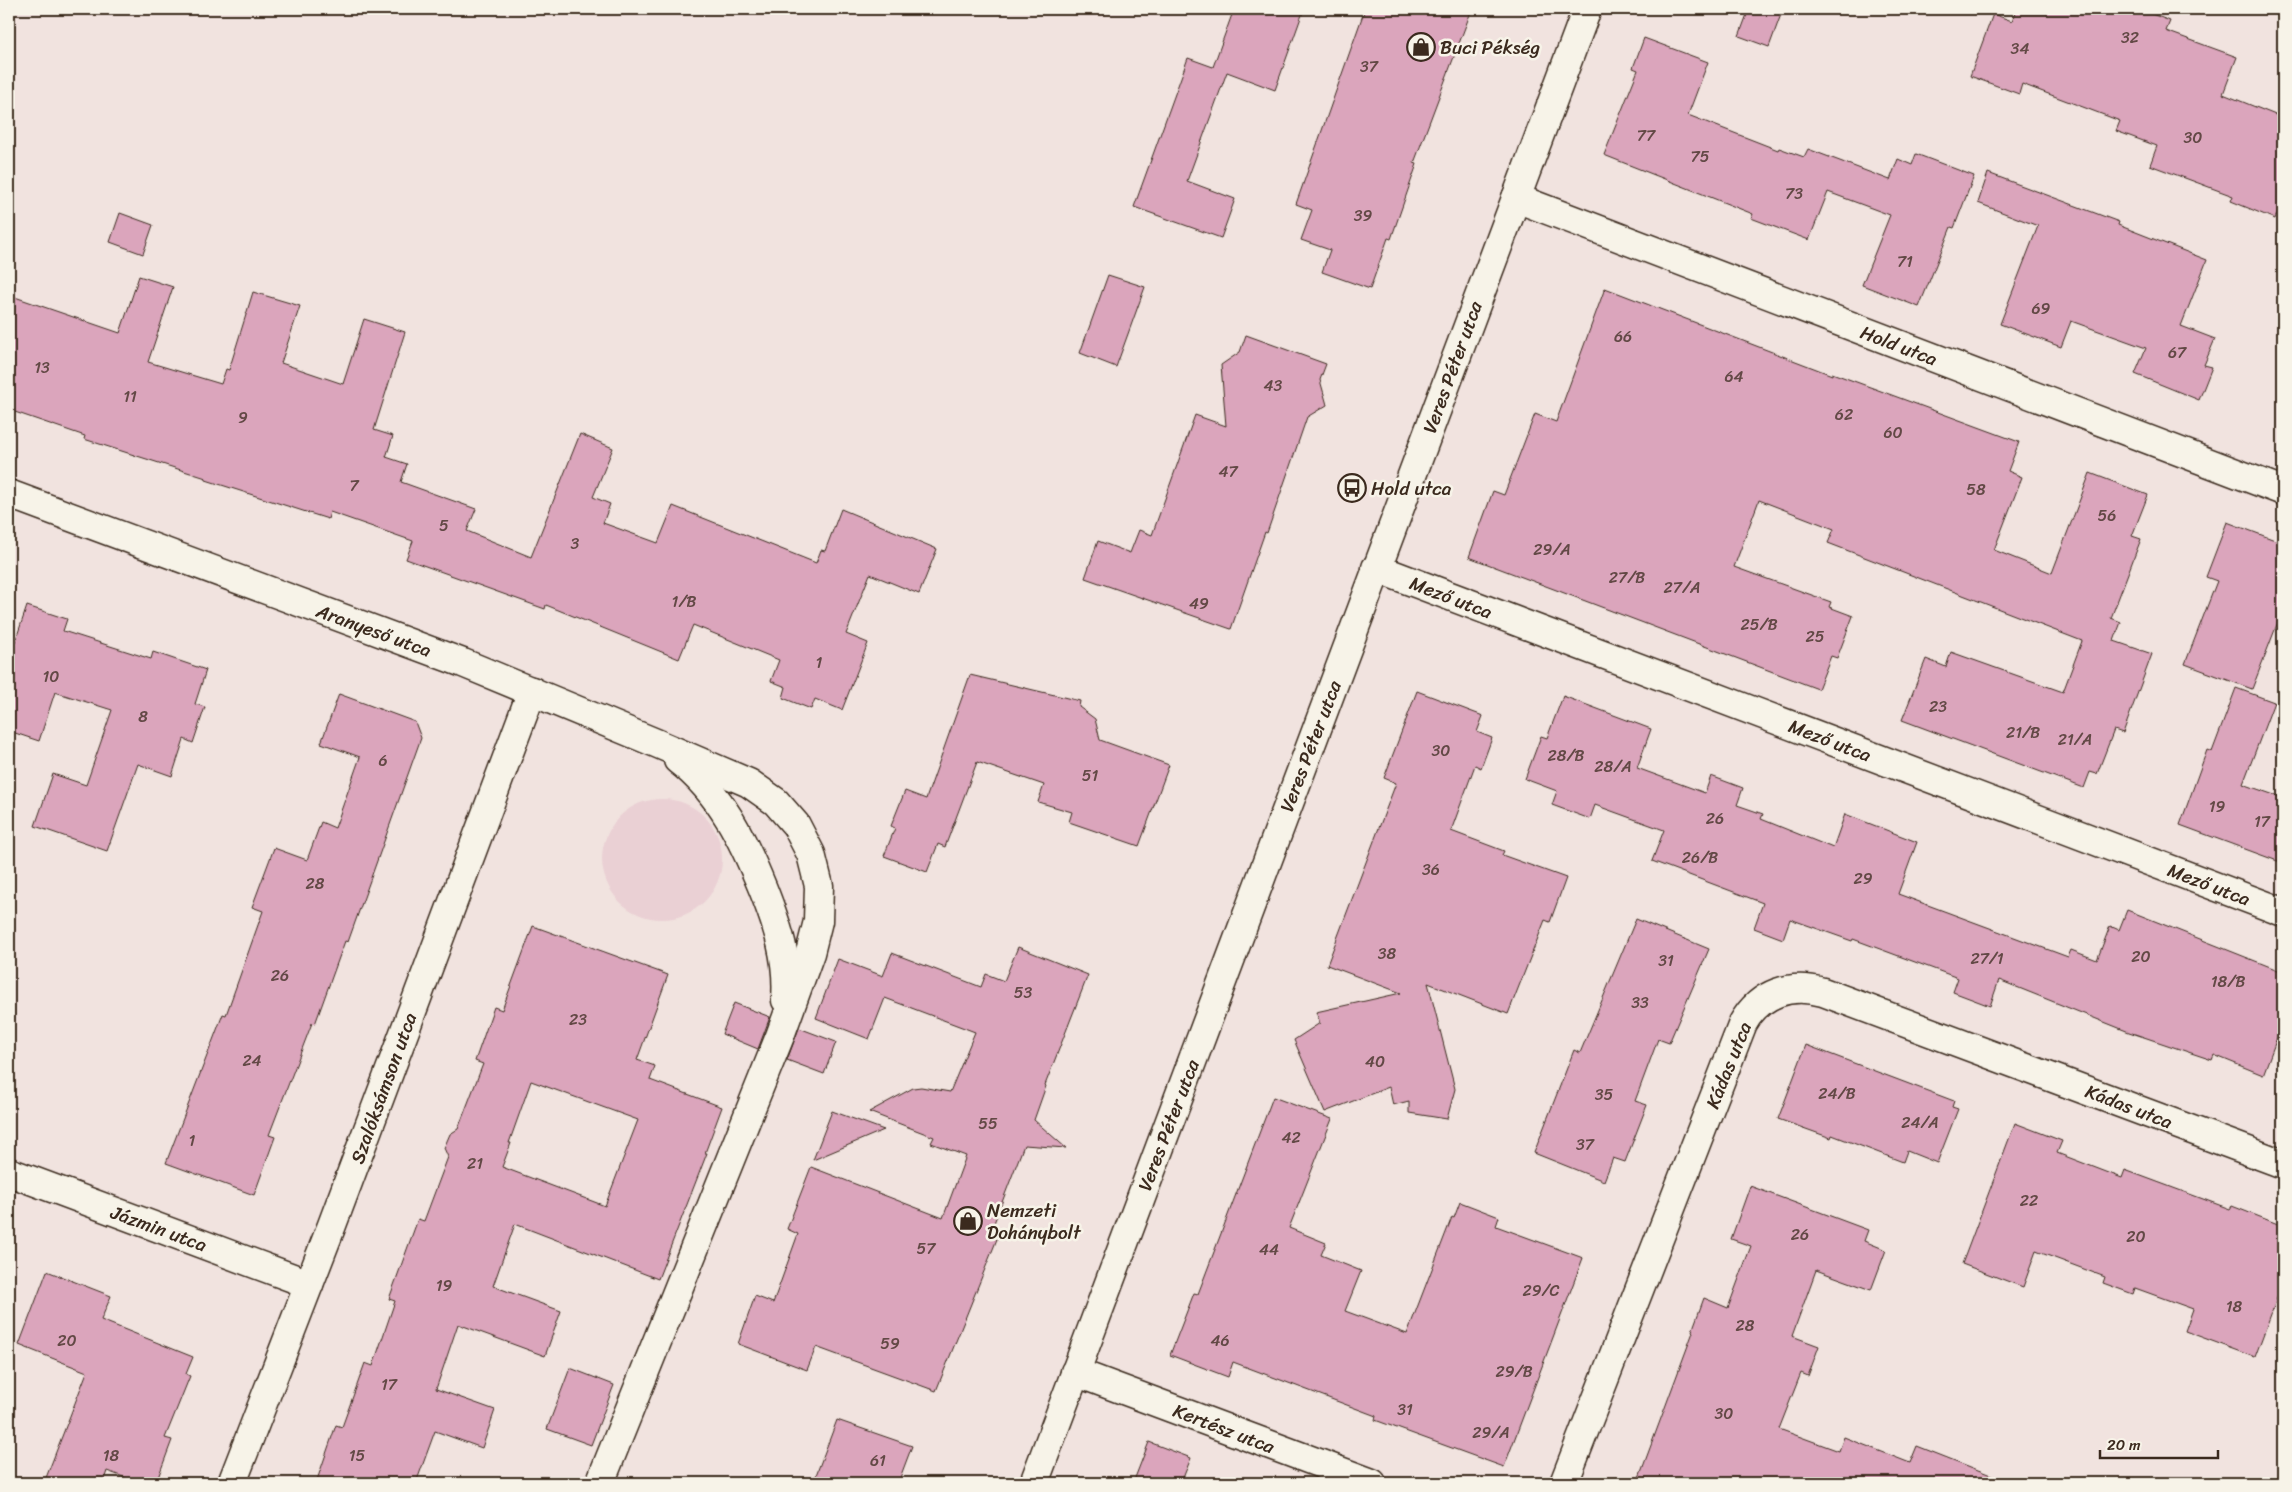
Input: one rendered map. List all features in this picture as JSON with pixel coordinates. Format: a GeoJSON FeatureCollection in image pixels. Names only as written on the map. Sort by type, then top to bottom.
{"type":"FeatureCollection","features":[{"type":"Feature","properties":{"kind":"street","name":"Veres Péter utca"},"geometry":{"type":"LineString","coordinates":[[1034,1483],[1587,9]]}},
{"type":"Feature","properties":{"kind":"street","name":"Hold utca"},"geometry":{"type":"LineString","coordinates":[[1516,198],[2283,491]]}},
{"type":"Feature","properties":{"kind":"street","name":"Aranyeső utca"},"geometry":{"type":"LineString","coordinates":[[9,494],[463,663],[734,777],[756,788],[776,802],[796,825],[811,854],[819,886],[818,921],[814,937],[780,1036]]}},
{"type":"Feature","properties":{"kind":"street","name":"Mező utca"},"geometry":{"type":"LineString","coordinates":[[1376,568],[2283,912]]}},
{"type":"Feature","properties":{"kind":"street","name":"Szalóksámson utca"},"geometry":{"type":"LineString","coordinates":[[232,1483],[309,1284],[532,691]]}},
{"type":"Feature","properties":{"kind":"street"},"geometry":{"type":"LineString","coordinates":[[600,1483],[780,1036],[787,989],[785,956],[778,928],[756,872],[734,825],[714,795],[686,766],[656,743]]}},
{"type":"Feature","properties":{"kind":"street","name":"Kádas utca"},"geometry":{"type":"LineString","coordinates":[[1564,1483],[1744,1023],[1752,1010],[1765,998],[1776,993],[1795,988],[1823,992],[2283,1164]]}},
{"type":"Feature","properties":{"kind":"street","name":"Jázmin utca"},"geometry":{"type":"LineString","coordinates":[[9,1172],[309,1284]]}},
{"type":"Feature","properties":{"kind":"street","name":"Kertész utca"},"geometry":{"type":"LineString","coordinates":[[1076,1372],[1372,1483]]}},
{"type":"Feature","properties":{"kind":"shaded area"},"geometry":{"type":"Polygon","coordinates":[[[662,799],[685,804],[695,809],[704,817],[712,826],[717,836],[722,859],[717,882],[712,892],[704,901],[695,909],[685,914],[662,919],[639,914],[629,909],[620,901],[612,892],[607,882],[602,859],[607,836],[612,826],[620,817],[629,809],[639,804],[662,799]]]}},
{"type":"Feature","properties":{"kind":"building"},"geometry":{"type":"Polygon","coordinates":[[[1234,9],[1304,9],[1275,90],[1227,72],[1187,181],[1235,199],[1221,238],[1134,207],[1188,58],[1213,67],[1234,9]]]}},
{"type":"Feature","properties":{"kind":"building"},"geometry":{"type":"Polygon","coordinates":[[[1365,9],[1472,9],[1414,163],[1417,164],[1391,239],[1388,238],[1370,289],[1322,272],[1330,250],[1301,240],[1312,210],[1296,204],[1365,9]]]}},
{"type":"Feature","properties":{"kind":"building"},"geometry":{"type":"Polygon","coordinates":[[[1749,9],[1783,9],[1769,47],[1739,36],[1749,9]]]}},
{"type":"Feature","properties":{"kind":"building"},"geometry":{"type":"Polygon","coordinates":[[[2016,9],[2139,9],[2170,21],[2166,31],[2237,57],[2223,94],[2283,118],[2283,199],[2275,219],[2231,201],[2233,196],[2150,165],[2157,146],[2116,131],[2120,121],[2022,84],[2019,94],[1970,76],[1993,14],[2012,21],[2016,9]]]}},
{"type":"Feature","properties":{"kind":"building"},"geometry":{"type":"Polygon","coordinates":[[[1644,38],[1708,62],[1688,115],[1778,150],[1779,148],[1804,157],[1808,149],[1890,180],[1898,159],[1912,165],[1916,154],[1974,176],[1954,228],[1951,227],[1919,307],[1862,285],[1890,215],[1828,192],[1809,240],[1751,218],[1753,214],[1604,155],[1638,70],[1633,68],[1644,38]]]}},
{"type":"Feature","properties":{"kind":"building"},"geometry":{"type":"Polygon","coordinates":[[[1988,173],[2119,222],[2118,225],[2207,260],[2181,326],[2215,339],[2204,365],[2212,367],[2199,400],[2135,374],[2146,348],[2071,321],[2061,347],[2000,324],[2038,226],[1978,203],[1988,173]]]}},
{"type":"Feature","properties":{"kind":"building"},"geometry":{"type":"Polygon","coordinates":[[[120,213],[153,225],[143,254],[110,242],[120,213]]]}},
{"type":"Feature","properties":{"kind":"building"},"geometry":{"type":"Polygon","coordinates":[[[1108,275],[1145,287],[1116,367],[1080,353],[1108,275]]]}},
{"type":"Feature","properties":{"kind":"building"},"geometry":{"type":"Polygon","coordinates":[[[139,276],[173,287],[148,362],[221,384],[226,369],[229,370],[253,292],[300,306],[281,363],[343,384],[364,319],[405,332],[374,430],[393,436],[386,457],[407,464],[401,482],[476,509],[467,531],[531,557],[580,434],[613,448],[593,497],[610,504],[603,523],[658,543],[673,506],[816,563],[821,550],[825,551],[841,509],[937,549],[919,594],[870,574],[846,634],[868,643],[842,710],[815,699],[811,709],[783,698],[786,687],[771,681],[779,660],[693,625],[679,659],[546,605],[545,609],[406,559],[413,541],[330,512],[328,519],[206,480],[206,478],[84,439],[85,436],[9,410],[9,295],[120,333],[139,276]]]}},
{"type":"Feature","properties":{"kind":"building"},"geometry":{"type":"Polygon","coordinates":[[[1605,288],[1832,375],[1832,373],[2019,442],[2008,471],[2022,477],[1994,550],[2052,573],[2090,473],[2148,495],[2132,536],[2141,539],[2111,618],[2121,622],[2114,641],[2152,654],[2123,733],[2114,730],[2097,774],[2090,772],[2084,788],[1902,720],[1926,659],[1946,667],[1951,652],[2063,692],[2082,641],[1828,543],[1834,529],[1759,500],[1734,567],[1831,602],[1829,607],[1853,616],[1837,658],[1831,656],[1818,689],[1469,557],[1493,491],[1504,495],[1535,414],[1556,422],[1605,288]]]}},
{"type":"Feature","properties":{"kind":"building"},"geometry":{"type":"Polygon","coordinates":[[[1246,335],[1326,364],[1320,380],[1327,405],[1307,417],[1231,629],[1085,578],[1098,541],[1130,553],[1139,530],[1152,535],[1195,415],[1226,426],[1221,365],[1240,352],[1246,335]]]}},
{"type":"Feature","properties":{"kind":"building"},"geometry":{"type":"Polygon","coordinates":[[[2227,522],[2283,543],[2283,609],[2252,689],[2185,664],[2217,581],[2206,577],[2227,522]]]}},
{"type":"Feature","properties":{"kind":"building"},"geometry":{"type":"Polygon","coordinates":[[[27,606],[67,619],[63,631],[151,659],[153,652],[206,670],[195,704],[205,707],[193,743],[184,739],[172,776],[138,764],[107,851],[35,826],[53,774],[86,785],[112,710],[55,692],[39,741],[9,731],[9,660],[27,606]]]}},
{"type":"Feature","properties":{"kind":"building"},"geometry":{"type":"Polygon","coordinates":[[[970,675],[1080,701],[1079,707],[1095,719],[1100,740],[1169,765],[1139,846],[1069,822],[1072,812],[1038,802],[1044,785],[977,762],[945,847],[938,844],[927,872],[884,856],[895,828],[891,826],[905,791],[926,799],[970,675]]]}},
{"type":"Feature","properties":{"kind":"building"},"geometry":{"type":"Polygon","coordinates":[[[2236,688],[2274,702],[2243,784],[2283,798],[2283,863],[2180,825],[2207,750],[2212,752],[2236,688]]]}},
{"type":"Feature","properties":{"kind":"building"},"geometry":{"type":"Polygon","coordinates":[[[1417,691],[1483,716],[1477,732],[1492,738],[1481,768],[1475,765],[1451,831],[1504,851],[1502,855],[1566,878],[1550,922],[1545,920],[1508,1014],[1428,983],[1455,1089],[1447,1119],[1409,1113],[1409,1101],[1393,1105],[1389,1087],[1325,1112],[1294,1040],[1320,1023],[1316,1012],[1401,993],[1327,965],[1396,783],[1384,778],[1417,691]]]}},
{"type":"Feature","properties":{"kind":"building"},"geometry":{"type":"Polygon","coordinates":[[[339,694],[415,722],[421,738],[348,942],[345,941],[315,1024],[312,1023],[269,1135],[275,1137],[254,1195],[166,1163],[223,1014],[226,1015],[263,911],[252,907],[274,848],[307,860],[321,822],[335,828],[360,757],[321,743],[339,694]]]}},
{"type":"Feature","properties":{"kind":"building"},"geometry":{"type":"Polygon","coordinates":[[[1563,696],[1651,729],[1637,768],[1705,793],[1711,776],[1743,788],[1737,805],[1763,814],[1761,819],[1833,848],[1845,814],[1917,842],[1898,894],[2068,957],[2071,950],[2097,960],[2110,926],[2119,930],[2127,910],[2283,972],[2283,1022],[2263,1075],[2214,1055],[2212,1060],[2129,1032],[1999,980],[1990,1006],[1953,992],[1958,978],[1853,939],[1852,941],[1790,919],[1783,939],[1754,928],[1763,903],[1652,861],[1664,830],[1595,805],[1590,819],[1552,805],[1557,791],[1525,779],[1541,736],[1547,738],[1563,696]]]}},
{"type":"Feature","properties":{"kind":"building"},"geometry":{"type":"Polygon","coordinates":[[[1636,919],[1709,949],[1669,1043],[1658,1039],[1635,1101],[1647,1105],[1625,1162],[1613,1158],[1604,1181],[1534,1153],[1574,1050],[1580,1053],[1636,919]]]}},
{"type":"Feature","properties":{"kind":"building"},"geometry":{"type":"Polygon","coordinates":[[[533,926],[668,975],[637,1060],[655,1066],[650,1080],[722,1107],[705,1153],[707,1153],[658,1279],[515,1224],[493,1286],[561,1311],[545,1356],[458,1324],[436,1389],[495,1410],[482,1448],[435,1431],[416,1483],[316,1483],[336,1425],[342,1427],[365,1363],[373,1366],[395,1301],[389,1299],[418,1219],[424,1221],[448,1157],[444,1148],[450,1134],[458,1129],[483,1064],[475,1061],[494,1007],[502,1010],[533,926]],[[531,1081],[502,1167],[605,1206],[638,1120],[531,1081]]]}},
{"type":"Feature","properties":{"kind":"building"},"geometry":{"type":"Polygon","coordinates":[[[1018,947],[1088,975],[1045,1085],[1034,1120],[1066,1148],[1024,1145],[989,1236],[997,1239],[936,1391],[816,1347],[807,1370],[738,1344],[755,1296],[773,1303],[798,1234],[787,1229],[811,1167],[943,1218],[966,1156],[931,1143],[934,1137],[869,1112],[913,1088],[921,1087],[950,1092],[975,1032],[885,998],[869,1039],[816,1018],[838,959],[883,976],[892,953],[981,987],[986,974],[1004,981],[1018,947]]]}},
{"type":"Feature","properties":{"kind":"building"},"geometry":{"type":"Polygon","coordinates":[[[734,1003],[770,1017],[758,1049],[722,1034],[734,1003]]]}},
{"type":"Feature","properties":{"kind":"building"},"geometry":{"type":"Polygon","coordinates":[[[799,1028],[836,1042],[824,1074],[787,1060],[799,1028]]]}},
{"type":"Feature","properties":{"kind":"building"},"geometry":{"type":"Polygon","coordinates":[[[1806,1045],[1954,1101],[1952,1107],[1958,1109],[1937,1163],[1907,1151],[1903,1162],[1832,1135],[1831,1138],[1778,1119],[1806,1045]]]}},
{"type":"Feature","properties":{"kind":"building"},"geometry":{"type":"Polygon","coordinates":[[[1273,1097],[1332,1119],[1289,1228],[1326,1243],[1321,1255],[1361,1271],[1345,1311],[1407,1334],[1452,1217],[1454,1218],[1460,1202],[1499,1217],[1496,1226],[1583,1258],[1504,1467],[1375,1420],[1376,1416],[1233,1362],[1228,1377],[1170,1355],[1194,1293],[1198,1294],[1273,1097]]]}},
{"type":"Feature","properties":{"kind":"building"},"geometry":{"type":"Polygon","coordinates":[[[832,1111],[884,1130],[813,1160],[832,1111]]]}},
{"type":"Feature","properties":{"kind":"building"},"geometry":{"type":"Polygon","coordinates":[[[2015,1123],[2062,1141],[2057,1153],[2122,1178],[2125,1170],[2230,1209],[2232,1206],[2283,1226],[2283,1282],[2255,1357],[2185,1331],[2193,1309],[2135,1288],[2133,1294],[2103,1283],[2105,1277],[2036,1251],[2023,1287],[1962,1264],[2015,1123]]]}},
{"type":"Feature","properties":{"kind":"building"},"geometry":{"type":"Polygon","coordinates":[[[1750,1186],[1868,1230],[1864,1241],[1886,1250],[1871,1290],[1816,1270],[1792,1336],[1819,1346],[1808,1376],[1801,1373],[1779,1429],[1839,1451],[1844,1437],[1910,1463],[1917,1446],[2006,1481],[2005,1483],[1637,1483],[1704,1298],[1728,1308],[1751,1246],[1731,1239],[1750,1186]]]}},
{"type":"Feature","properties":{"kind":"building"},"geometry":{"type":"Polygon","coordinates":[[[47,1271],[111,1296],[101,1320],[193,1357],[186,1374],[190,1376],[165,1438],[172,1440],[156,1483],[140,1483],[107,1471],[103,1483],[44,1483],[87,1372],[19,1345],[47,1271]]]}},
{"type":"Feature","properties":{"kind":"building"},"geometry":{"type":"Polygon","coordinates":[[[570,1368],[614,1385],[591,1445],[547,1429],[570,1368]]]}},
{"type":"Feature","properties":{"kind":"building"},"geometry":{"type":"Polygon","coordinates":[[[837,1420],[912,1446],[898,1483],[813,1483],[837,1420]]]}},
{"type":"Feature","properties":{"kind":"building"},"geometry":{"type":"Polygon","coordinates":[[[1149,1442],[1191,1458],[1181,1483],[1133,1483],[1149,1442]]]}},
{"type":"Feature","properties":{"kind":"place","name":"Buci Pékség"},"geometry":{"type":"Point","coordinates":[1421,47]}},
{"type":"Feature","properties":{"kind":"place","name":"Hold utca"},"geometry":{"type":"Point","coordinates":[1352,488]}},
{"type":"Feature","properties":{"kind":"place","name":"Nemzeti Dohánybolt"},"geometry":{"type":"Point","coordinates":[968,1221]}}]}
